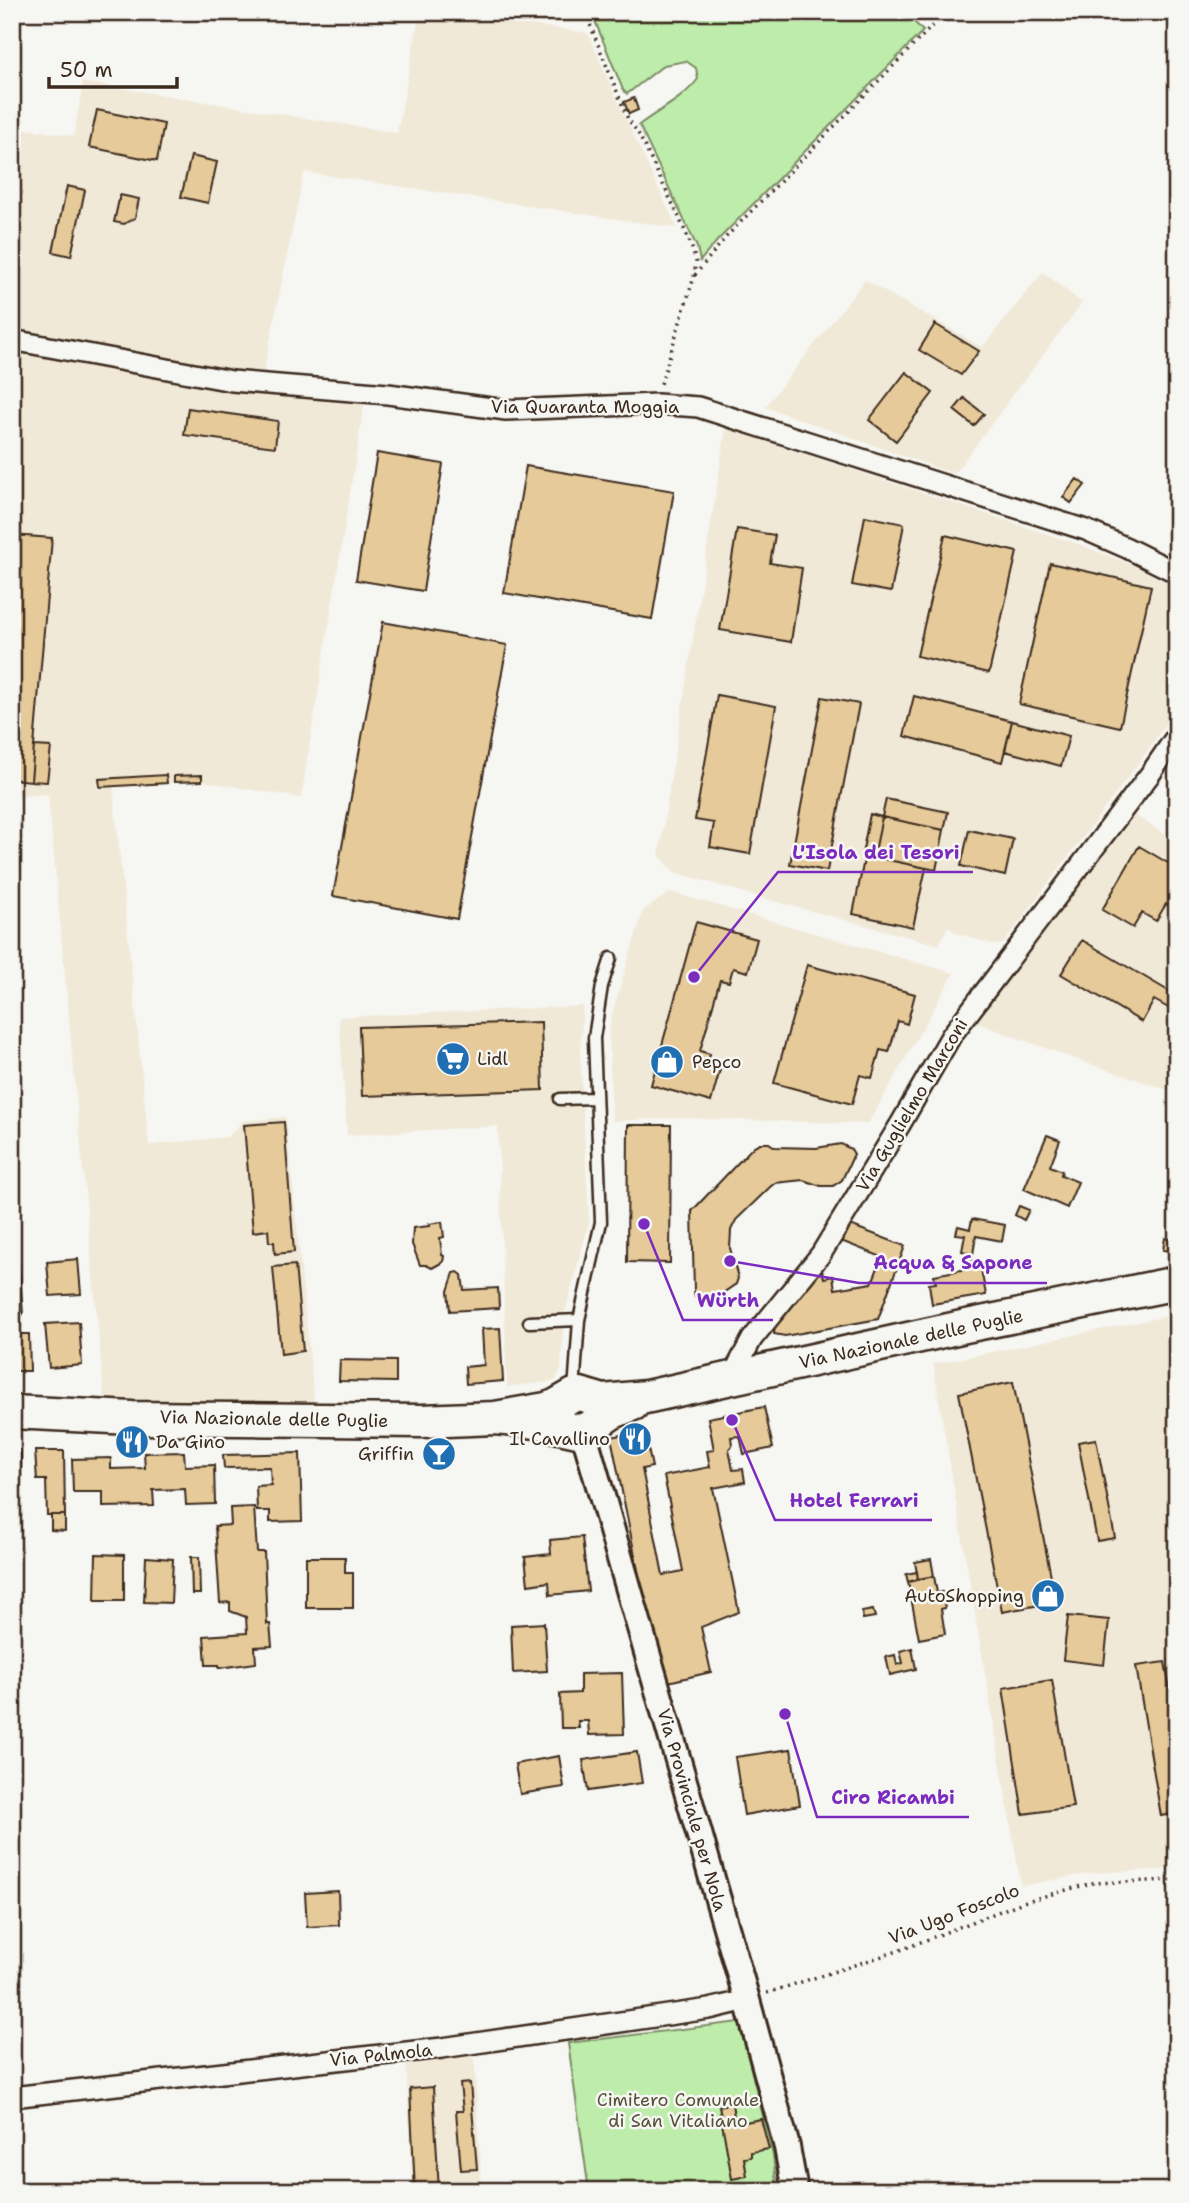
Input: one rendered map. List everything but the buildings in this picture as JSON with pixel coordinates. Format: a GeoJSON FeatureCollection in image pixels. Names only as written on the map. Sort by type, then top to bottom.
{"type":"FeatureCollection","features":[{"type":"Feature","properties":{"kind":"main road","name":"Via Nazionale delle Puglie"},"geometry":{"type":"LineString","coordinates":[[12,1412],[132,1418],[422,1421],[495,1418],[545,1409],[578,1413],[603,1401],[646,1397],[966,1326],[1177,1283]]}},
{"type":"Feature","properties":{"kind":"street","name":"Via Quaranta Moggia"},"geometry":{"type":"LineString","coordinates":[[12,340],[232,381],[388,394],[506,410],[657,404],[698,407],[1086,530],[1177,573]]}},
{"type":"Feature","properties":{"kind":"street","name":"Via Guglielmo Marconi"},"geometry":{"type":"LineString","coordinates":[[731,1378],[752,1339],[821,1254],[951,1036],[1177,735]]}},
{"type":"Feature","properties":{"kind":"street","name":"Via Provinciale per Nola"},"geometry":{"type":"LineString","coordinates":[[578,1413],[747,2000],[787,2147],[795,2191]]}},
{"type":"Feature","properties":{"kind":"street","name":"Via Palmola"},"geometry":{"type":"LineString","coordinates":[[12,2097],[442,2048],[709,2009],[747,2000]]}},
{"type":"Feature","properties":{"kind":"lane"},"geometry":{"type":"LineString","coordinates":[[578,1413],[579,1320],[601,1222],[594,1038],[611,958]]}},
{"type":"Feature","properties":{"kind":"lane"},"geometry":{"type":"LineString","coordinates":[[560,1099],[595,1098]]}},
{"type":"Feature","properties":{"kind":"lane"},"geometry":{"type":"LineString","coordinates":[[529,1322],[579,1320]]}},
{"type":"Feature","properties":{"kind":"path"},"geometry":{"type":"LineString","coordinates":[[694,277],[726,237],[946,12]]}},
{"type":"Feature","properties":{"kind":"path"},"geometry":{"type":"LineString","coordinates":[[587,13],[628,119],[644,145],[691,245],[696,262],[657,404]]}},
{"type":"Feature","properties":{"kind":"path","name":"Via Ugo Foscolo"},"geometry":{"type":"LineString","coordinates":[[747,2000],[898,1951],[1023,1902],[1092,1883],[1177,1880]]}},
{"type":"Feature","properties":{"kind":"shaded area"},"geometry":{"type":"Polygon","coordinates":[[[420,12],[441,12],[588,33],[677,228],[304,172],[263,375],[207,370],[12,328],[12,127],[74,136],[83,82],[397,133],[420,12]]]}},
{"type":"Feature","properties":{"kind":"shaded area"},"geometry":{"type":"Polygon","coordinates":[[[1043,272],[1082,303],[954,474],[765,407],[865,280],[982,347],[1043,272]]]}},
{"type":"Feature","properties":{"kind":"shaded area"},"geometry":{"type":"Polygon","coordinates":[[[12,349],[133,374],[234,390],[365,400],[301,798],[202,781],[113,787],[149,1145],[228,1137],[243,1121],[286,1117],[315,1411],[105,1405],[48,794],[12,797],[12,349]]]}},
{"type":"Feature","properties":{"kind":"shaded area"},"geometry":{"type":"Polygon","coordinates":[[[726,428],[1081,545],[1137,567],[1177,588],[1177,707],[1146,753],[1003,944],[995,945],[956,933],[948,926],[939,945],[674,872],[659,855],[726,428]]]}},
{"type":"Feature","properties":{"kind":"shaded area"},"geometry":{"type":"Polygon","coordinates":[[[1133,814],[1177,842],[1177,1093],[969,1020],[1067,902],[1133,814]]]}},
{"type":"Feature","properties":{"kind":"shaded area"},"geometry":{"type":"Polygon","coordinates":[[[670,892],[954,973],[868,1124],[682,1118],[612,1121],[609,1032],[612,1014],[643,911],[670,892]]]}},
{"type":"Feature","properties":{"kind":"shaded area"},"geometry":{"type":"Polygon","coordinates":[[[583,1006],[580,1054],[589,1222],[564,1317],[561,1369],[555,1381],[507,1387],[498,1126],[347,1135],[339,1017],[583,1006]]]}},
{"type":"Feature","properties":{"kind":"shaded area"},"geometry":{"type":"Polygon","coordinates":[[[1177,1314],[1177,1869],[1091,1873],[1021,1886],[933,1364],[1177,1314]]]}},
{"type":"Feature","properties":{"kind":"shaded area"},"geometry":{"type":"Polygon","coordinates":[[[474,2052],[482,2191],[413,2191],[406,2062],[474,2052]]]}},
{"type":"Feature","properties":{"kind":"green space"},"geometry":{"type":"Polygon","coordinates":[[[603,12],[905,12],[923,31],[700,261],[697,247],[639,125],[678,99],[692,86],[698,79],[696,68],[686,61],[664,65],[627,94],[595,21],[603,12]]]}},
{"type":"Feature","properties":{"kind":"green space","name":"Cimitero Comunale di San Vitaliano"},"geometry":{"type":"Polygon","coordinates":[[[739,2022],[773,2155],[777,2191],[589,2191],[568,2043],[739,2022]]]}},
{"type":"Feature","properties":{"kind":"place","name":"L'Isola dei Tesori"},"geometry":{"type":"Point","coordinates":[694,977]}},
{"type":"Feature","properties":{"kind":"place","name":"Lidl"},"geometry":{"type":"Point","coordinates":[453,1059]}},
{"type":"Feature","properties":{"kind":"place","name":"Pepco"},"geometry":{"type":"Point","coordinates":[667,1062]}},
{"type":"Feature","properties":{"kind":"place","name":"Würth"},"geometry":{"type":"Point","coordinates":[644,1224]}},
{"type":"Feature","properties":{"kind":"place","name":"Acqua & Sapone"},"geometry":{"type":"Point","coordinates":[730,1261]}},
{"type":"Feature","properties":{"kind":"place","name":"Hotel Ferrari"},"geometry":{"type":"Point","coordinates":[732,1420]}},
{"type":"Feature","properties":{"kind":"place","name":"Il Cavallino"},"geometry":{"type":"Point","coordinates":[635,1439]}},
{"type":"Feature","properties":{"kind":"place","name":"Da Gino"},"geometry":{"type":"Point","coordinates":[132,1442]}},
{"type":"Feature","properties":{"kind":"place","name":"Griffin"},"geometry":{"type":"Point","coordinates":[439,1454]}},
{"type":"Feature","properties":{"kind":"place","name":"AutoShopping"},"geometry":{"type":"Point","coordinates":[1048,1596]}},
{"type":"Feature","properties":{"kind":"place","name":"Ciro Ricambi"},"geometry":{"type":"Point","coordinates":[785,1714]}}]}
